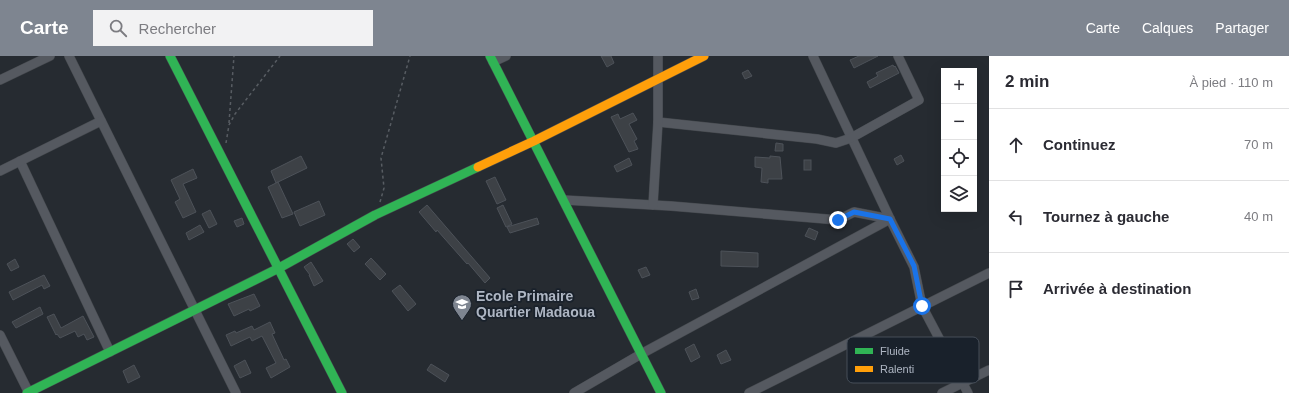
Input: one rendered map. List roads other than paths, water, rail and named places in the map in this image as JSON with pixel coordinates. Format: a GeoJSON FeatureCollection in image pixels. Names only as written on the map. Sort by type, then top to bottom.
{"type":"FeatureCollection","features":[{"type":"Feature","properties":{"kind":"street"},"geometry":{"type":"LineString","coordinates":[[0,80],[50,56]]}},
{"type":"Feature","properties":{"kind":"street"},"geometry":{"type":"LineString","coordinates":[[69,56],[236,393]]}},
{"type":"Feature","properties":{"kind":"street"},"geometry":{"type":"LineString","coordinates":[[170,56],[342,393]]}},
{"type":"Feature","properties":{"kind":"street"},"geometry":{"type":"LineString","coordinates":[[506,56],[492,59],[661,393]]}},
{"type":"Feature","properties":{"kind":"street"},"geometry":{"type":"LineString","coordinates":[[653,205],[658,122],[658,56]]}},
{"type":"Feature","properties":{"kind":"street"},"geometry":{"type":"LineString","coordinates":[[0,335],[28,393],[279,268],[375,215],[534,141],[704,56]]}},
{"type":"Feature","properties":{"kind":"street"},"geometry":{"type":"LineString","coordinates":[[813,56],[851,138],[914,266],[922,306],[939,337]]}},
{"type":"Feature","properties":{"kind":"street"},"geometry":{"type":"LineString","coordinates":[[658,122],[818,139],[836,143],[851,138],[919,100],[898,56]]}},
{"type":"Feature","properties":{"kind":"street"},"geometry":{"type":"LineString","coordinates":[[0,171],[101,121]]}},
{"type":"Feature","properties":{"kind":"street"},"geometry":{"type":"LineString","coordinates":[[20,161],[110,352]]}},
{"type":"Feature","properties":{"kind":"street"},"geometry":{"type":"LineString","coordinates":[[564,200],[653,205],[838,220],[854,212],[890,219]]}},
{"type":"Feature","properties":{"kind":"street"},"geometry":{"type":"LineString","coordinates":[[574,393],[641,354],[890,219]]}},
{"type":"Feature","properties":{"kind":"street"},"geometry":{"type":"LineString","coordinates":[[861,337],[989,273]]}},
{"type":"Feature","properties":{"kind":"street"},"geometry":{"type":"LineString","coordinates":[[751,393],[847,344]]}},
{"type":"Feature","properties":{"kind":"street"},"geometry":{"type":"LineString","coordinates":[[979,375],[989,370]]}},
{"type":"Feature","properties":{"kind":"street"},"geometry":{"type":"LineString","coordinates":[[942,393],[963,383],[968,393]]}},
{"type":"Feature","properties":{"kind":"place","name":"Ecole Primaire Quartier Madaoua"},"geometry":{"type":"Point","coordinates":[462,321]}}]}
